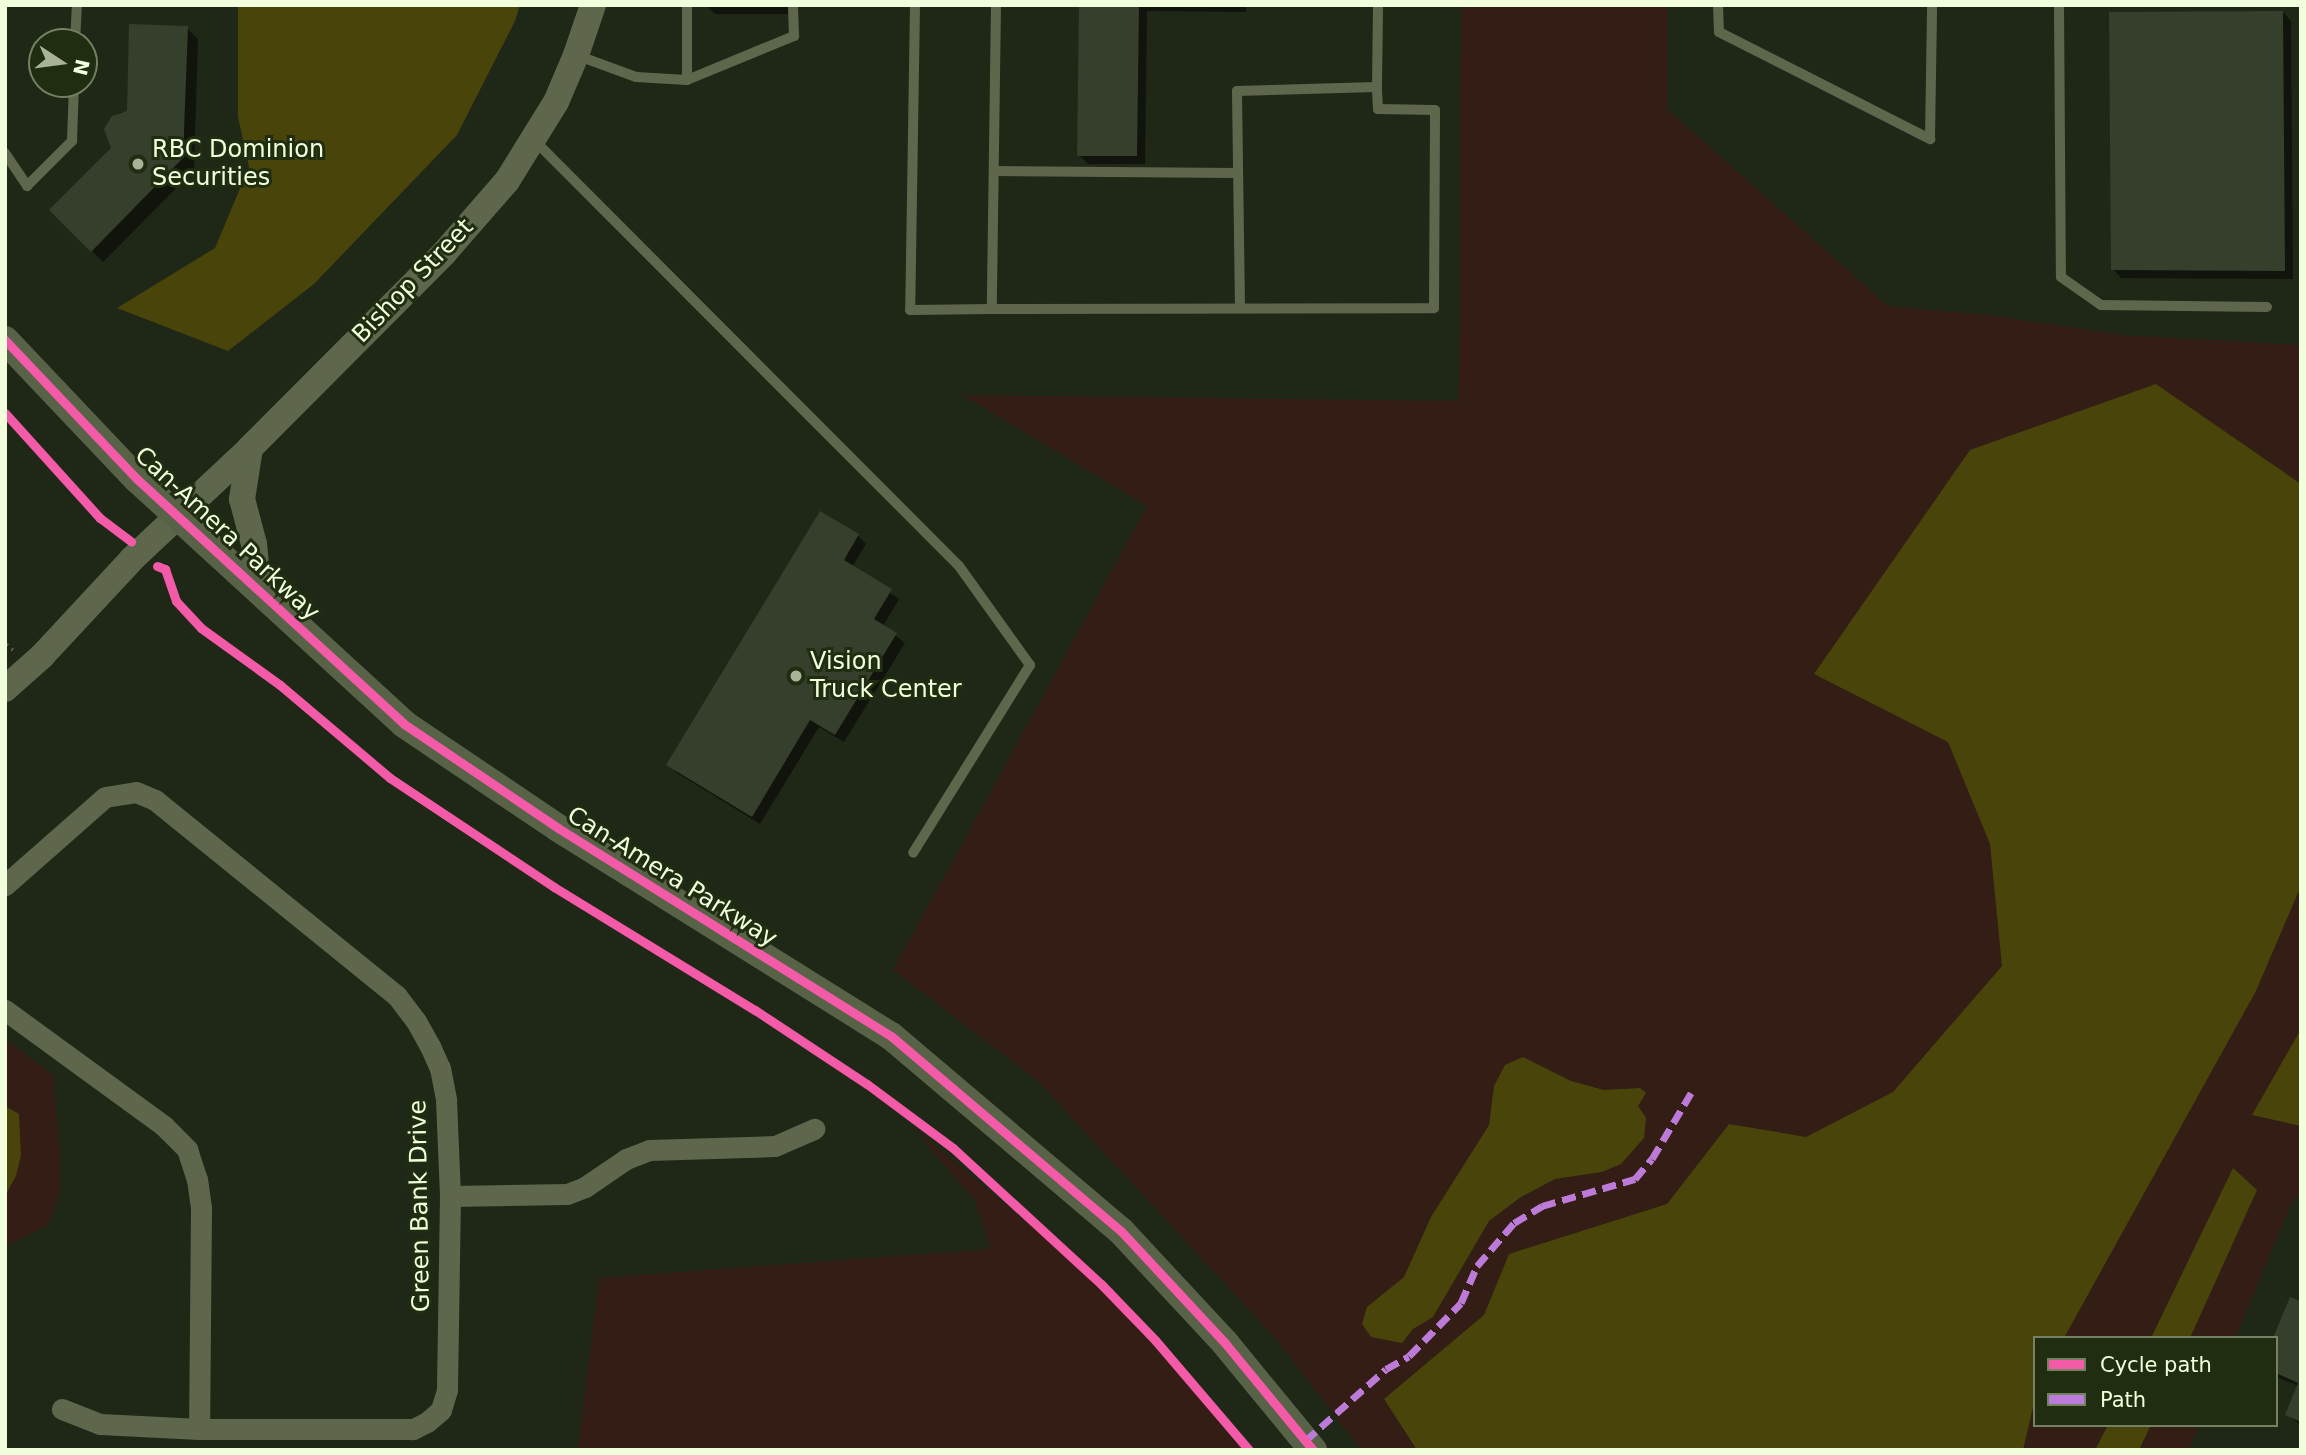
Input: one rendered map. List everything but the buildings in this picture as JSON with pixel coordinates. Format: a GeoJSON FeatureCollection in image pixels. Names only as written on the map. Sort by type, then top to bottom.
{"type":"FeatureCollection","features":[{"type":"Feature","properties":{"kind":"main road","name":"Can-Amera Parkway"},"geometry":{"type":"LineString","coordinates":[[5,340],[137,479],[404,724],[558,828],[891,1036],[1121,1231],[1225,1343],[1313,1450]]}},
{"type":"Feature","properties":{"kind":"street","name":"Bishop Street"},"geometry":{"type":"LineString","coordinates":[[5,688],[42,656],[132,559],[250,448],[445,252],[507,181],[535,141],[576,55],[593,5]]}},
{"type":"Feature","properties":{"kind":"street"},"geometry":{"type":"LineString","coordinates":[[250,448],[242,499],[254,544],[259,592]]}},
{"type":"Feature","properties":{"kind":"street","name":"Green Bank Drive"},"geometry":{"type":"LineString","coordinates":[[5,885],[105,797],[136,792],[155,800],[397,996],[416,1021],[440,1068],[446,1100],[450,1196],[447,1390],[441,1410],[427,1422],[413,1429],[199,1429],[100,1424],[61,1409]]}},
{"type":"Feature","properties":{"kind":"street"},"geometry":{"type":"LineString","coordinates":[[5,1010],[164,1126],[187,1149],[197,1179],[201,1209],[199,1429]]}},
{"type":"Feature","properties":{"kind":"street"},"geometry":{"type":"LineString","coordinates":[[450,1196],[568,1194],[586,1187],[626,1159],[649,1150],[775,1146],[814,1129]]}},
{"type":"Feature","properties":{"kind":"lane"},"geometry":{"type":"LineString","coordinates":[[76,28],[77,5]]}},
{"type":"Feature","properties":{"kind":"lane"},"geometry":{"type":"LineString","coordinates":[[687,5],[687,80]]}},
{"type":"Feature","properties":{"kind":"lane"},"geometry":{"type":"LineString","coordinates":[[576,55],[636,77],[687,80],[794,36],[793,5]]}},
{"type":"Feature","properties":{"kind":"lane"},"geometry":{"type":"LineString","coordinates":[[915,5],[910,310],[1434,308],[1435,110],[1378,109],[1378,5]]}},
{"type":"Feature","properties":{"kind":"lane"},"geometry":{"type":"LineString","coordinates":[[992,309],[996,5]]}},
{"type":"Feature","properties":{"kind":"lane"},"geometry":{"type":"LineString","coordinates":[[1718,5],[1719,32],[1930,139],[1932,5]]}},
{"type":"Feature","properties":{"kind":"lane"},"geometry":{"type":"LineString","coordinates":[[2059,5],[2061,278],[2101,305],[2267,307]]}},
{"type":"Feature","properties":{"kind":"lane"},"geometry":{"type":"LineString","coordinates":[[1240,308],[1237,91],[1377,87]]}},
{"type":"Feature","properties":{"kind":"lane"},"geometry":{"type":"LineString","coordinates":[[5,153],[27,186],[72,141],[74,98]]}},
{"type":"Feature","properties":{"kind":"lane"},"geometry":{"type":"LineString","coordinates":[[535,141],[958,566],[1030,665],[913,853]]}},
{"type":"Feature","properties":{"kind":"lane"},"geometry":{"type":"LineString","coordinates":[[994,171],[1237,173]]}},
{"type":"Feature","properties":{"kind":"path"},"geometry":{"type":"LineString","coordinates":[[5,644],[13,650]]}},
{"type":"Feature","properties":{"kind":"shaded area"},"geometry":{"type":"Polygon","coordinates":[[[238,5],[520,5],[515,21],[457,135],[314,284],[228,351],[117,308],[215,248],[249,167],[238,117],[238,5]]]}},
{"type":"Feature","properties":{"kind":"shaded area"},"geometry":{"type":"Polygon","coordinates":[[[1461,5],[1667,5],[1667,109],[1888,306],[1995,316],[2121,335],[2301,345],[2301,484],[2156,384],[1814,674],[1948,742],[1990,844],[2002,966],[1893,1092],[1806,1137],[1729,1124],[1667,1204],[1509,1254],[1484,1315],[1384,1399],[1417,1450],[1361,1450],[1277,1340],[1038,1081],[893,970],[1147,506],[963,395],[1459,401],[1461,5]],[[1523,1057],[1494,1086],[1489,1125],[1431,1217],[1404,1277],[1367,1307],[1389,1340],[1402,1343],[1413,1329],[1433,1317],[1489,1221],[1522,1197],[1555,1179],[1602,1172],[1638,1106],[1640,1088],[1604,1090],[1571,1081],[1523,1057]]]}},
{"type":"Feature","properties":{"kind":"shaded area"},"geometry":{"type":"Polygon","coordinates":[[[2156,384],[2301,484],[2301,886],[2256,991],[2065,1336],[2033,1336],[2033,1408],[2023,1450],[1417,1450],[1384,1399],[1484,1315],[1509,1254],[1667,1204],[1729,1124],[1806,1137],[1893,1092],[2002,966],[1990,844],[1948,742],[1814,674],[1970,450],[2156,384]]]}},
{"type":"Feature","properties":{"kind":"shaded area"},"geometry":{"type":"Polygon","coordinates":[[[2301,886],[2301,1029],[2253,1115],[2301,1126],[2301,1197],[2294,1197],[2236,1336],[2191,1336],[2257,1190],[2233,1168],[2152,1336],[2065,1336],[2256,991],[2301,886]]]}},
{"type":"Feature","properties":{"kind":"shaded area"},"geometry":{"type":"Polygon","coordinates":[[[2301,1029],[2301,1126],[2252,1115],[2301,1029]]]}},
{"type":"Feature","properties":{"kind":"shaded area"},"geometry":{"type":"Polygon","coordinates":[[[5,1039],[53,1075],[60,1155],[60,1192],[48,1225],[5,1247],[5,1196],[16,1176],[19,1114],[5,1106],[5,1039]]]}},
{"type":"Feature","properties":{"kind":"shaded area"},"geometry":{"type":"Polygon","coordinates":[[[1523,1057],[1571,1081],[1604,1090],[1640,1088],[1646,1093],[1638,1106],[1646,1118],[1644,1138],[1621,1164],[1602,1172],[1555,1179],[1521,1197],[1489,1221],[1433,1317],[1413,1329],[1402,1343],[1371,1337],[1362,1324],[1367,1307],[1404,1277],[1431,1217],[1489,1125],[1494,1086],[1505,1065],[1523,1057]]]}},
{"type":"Feature","properties":{"kind":"shaded area"},"geometry":{"type":"Polygon","coordinates":[[[5,1106],[19,1114],[21,1155],[16,1176],[5,1196],[5,1106]]]}},
{"type":"Feature","properties":{"kind":"shaded area"},"geometry":{"type":"Polygon","coordinates":[[[911,1126],[1101,1284],[1243,1450],[578,1450],[599,1278],[991,1249],[974,1199],[911,1126]]]}},
{"type":"Feature","properties":{"kind":"shaded area"},"geometry":{"type":"Polygon","coordinates":[[[2233,1168],[2257,1190],[2191,1336],[2152,1336],[2233,1168]]]}},
{"type":"Feature","properties":{"kind":"shaded area"},"geometry":{"type":"Polygon","coordinates":[[[2033,1408],[2033,1427],[2107,1427],[2095,1450],[2023,1450],[2033,1408]]]}},
{"type":"Feature","properties":{"kind":"shaded area"},"geometry":{"type":"Polygon","coordinates":[[[2107,1427],[2150,1427],[2139,1450],[2095,1450],[2107,1427]]]}},
{"type":"Feature","properties":{"kind":"shaded area"},"geometry":{"type":"Polygon","coordinates":[[[2150,1427],[2198,1427],[2189,1450],[2139,1450],[2150,1427]]]}},
{"type":"Feature","properties":{"kind":"marked path"},"geometry":{"type":"LineString","coordinates":[[1305,1441],[1386,1369],[1409,1356],[1461,1303],[1477,1266],[1514,1223],[1542,1206],[1635,1179],[1652,1159],[1691,1093]]}},
{"type":"Feature","properties":{"kind":"cycle path"},"geometry":{"type":"LineString","coordinates":[[5,340],[137,479],[404,724],[558,828],[891,1036],[1121,1231],[1225,1343],[1313,1450]]}},
{"type":"Feature","properties":{"kind":"cycle path"},"geometry":{"type":"LineString","coordinates":[[5,413],[100,518],[131,541]]}},
{"type":"Feature","properties":{"kind":"cycle path"},"geometry":{"type":"LineString","coordinates":[[157,566],[165,569],[176,601],[201,628],[280,685],[390,778],[554,887],[755,1010],[867,1084],[953,1148],[1101,1284],[1155,1340],[1249,1450]]}},
{"type":"Feature","properties":{"kind":"place","name":"RBC Dominion Securities"},"geometry":{"type":"Point","coordinates":[138,164]}},
{"type":"Feature","properties":{"kind":"place","name":"Vision Truck Center"},"geometry":{"type":"Point","coordinates":[796,676]}}]}
